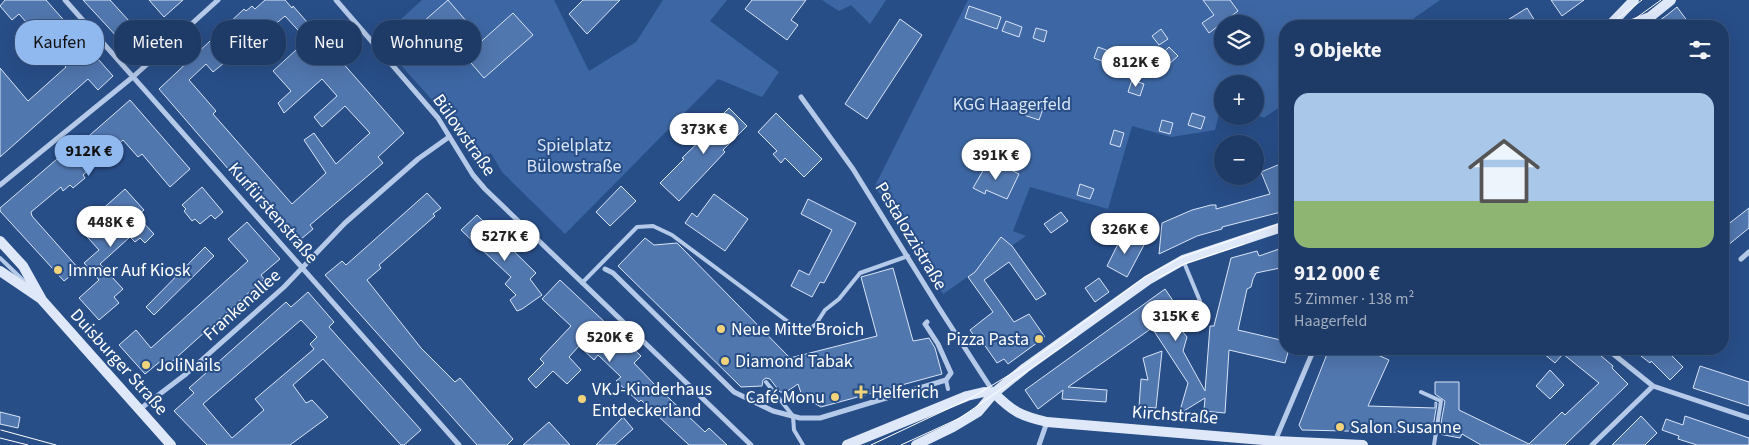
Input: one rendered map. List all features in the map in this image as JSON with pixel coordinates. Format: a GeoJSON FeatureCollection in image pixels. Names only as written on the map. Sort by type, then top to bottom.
{"type":"FeatureCollection","features":[{"type":"Feature","properties":{"kind":"main road"},"geometry":{"type":"LineString","coordinates":[[1615,20],[1634,0]]}},
{"type":"Feature","properties":{"kind":"main road"},"geometry":{"type":"LineString","coordinates":[[1643,20],[1650,17],[1671,0]]}},
{"type":"Feature","properties":{"kind":"main road"},"geometry":{"type":"LineString","coordinates":[[916,445],[958,425],[978,412],[994,393],[1025,368],[1148,280],[1183,260],[1279,228]]}},
{"type":"Feature","properties":{"kind":"main road","name":"Duisburger Straße"},"geometry":{"type":"LineString","coordinates":[[0,241],[23,266],[42,300],[171,445]]}},
{"type":"Feature","properties":{"kind":"main road","name":"Duisburger Straße"},"geometry":{"type":"LineString","coordinates":[[0,271],[42,300]]}},
{"type":"Feature","properties":{"kind":"main road"},"geometry":{"type":"LineString","coordinates":[[847,445],[966,396],[981,392],[994,393]]}},
{"type":"Feature","properties":{"kind":"main road","name":"Kirchstraße"},"geometry":{"type":"LineString","coordinates":[[994,393],[1020,416],[1047,422],[1274,443],[1363,445]]}},
{"type":"Feature","properties":{"kind":"street","name":"Kurfürstenstraße"},"geometry":{"type":"LineString","coordinates":[[65,0],[459,445]]}},
{"type":"Feature","properties":{"kind":"street"},"geometry":{"type":"LineString","coordinates":[[0,185],[134,76],[218,0]]}},
{"type":"Feature","properties":{"kind":"street","name":"Bülowstraße"},"geometry":{"type":"LineString","coordinates":[[336,0],[438,118],[473,176],[485,189],[751,445]]}},
{"type":"Feature","properties":{"kind":"street","name":"Pestalozzistraße"},"geometry":{"type":"LineString","coordinates":[[801,97],[854,169],[939,308],[994,393]]}},
{"type":"Feature","properties":{"kind":"street","name":"Frankenallee"},"geometry":{"type":"LineString","coordinates":[[140,409],[186,374],[303,268],[345,223],[418,159],[449,137]]}},
{"type":"Feature","properties":{"kind":"street"},"geometry":{"type":"LineString","coordinates":[[1741,259],[1749,252]]}},
{"type":"Feature","properties":{"kind":"street"},"geometry":{"type":"LineString","coordinates":[[605,269],[612,272],[734,392],[773,410],[793,416],[820,418],[946,380],[951,373],[948,364],[925,324],[926,322]]}},
{"type":"Feature","properties":{"kind":"street"},"geometry":{"type":"LineString","coordinates":[[1274,443],[1311,355]]}},
{"type":"Feature","properties":{"kind":"street"},"geometry":{"type":"LineString","coordinates":[[1614,355],[1653,386],[1749,418]]}},
{"type":"Feature","properties":{"kind":"street"},"geometry":{"type":"LineString","coordinates":[[1592,445],[1653,386]]}},
{"type":"Feature","properties":{"kind":"street"},"geometry":{"type":"LineString","coordinates":[[1039,445],[1047,422]]}},
{"type":"Feature","properties":{"kind":"lane"},"geometry":{"type":"LineString","coordinates":[[582,283],[637,227],[653,226],[672,235],[799,330],[810,329],[816,324],[825,310],[839,299],[860,273],[908,256]]}},
{"type":"Feature","properties":{"kind":"lane"},"geometry":{"type":"LineString","coordinates":[[0,258],[42,300]]}},
{"type":"Feature","properties":{"kind":"lane"},"geometry":{"type":"LineString","coordinates":[[1183,260],[1200,301],[1197,310]]}},
{"type":"Feature","properties":{"kind":"lane"},"geometry":{"type":"LineString","coordinates":[[946,380],[948,389]]}},
{"type":"Feature","properties":{"kind":"lane"},"geometry":{"type":"LineString","coordinates":[[766,382],[793,416],[794,430],[803,445]]}},
{"type":"Feature","properties":{"kind":"lane"},"geometry":{"type":"LineString","coordinates":[[1421,392],[1441,401],[1434,445]]}},
{"type":"Feature","properties":{"kind":"green space","name":"Spielplatz Bülowstraße"},"geometry":{"type":"Polygon","coordinates":[[[422,0],[554,0],[589,71],[636,42],[663,0],[727,0],[710,21],[779,72],[762,97],[718,79],[565,234],[502,172],[491,153],[477,160],[464,135],[401,65],[481,65],[481,20],[400,20],[422,0]]]}},
{"type":"Feature","properties":{"kind":"green space"},"geometry":{"type":"Polygon","coordinates":[[[822,0],[886,0],[870,24],[851,5],[839,11],[822,0]]]}},
{"type":"Feature","properties":{"kind":"green space","name":"KGG Haagerfeld"},"geometry":{"type":"Polygon","coordinates":[[[968,0],[1440,0],[1412,20],[1279,20],[1279,107],[1264,118],[1264,75],[1214,75],[1215,130],[1171,137],[1132,126],[1108,209],[1030,187],[1013,231],[1026,236],[943,294],[875,186],[968,0]]]}},
{"type":"Feature","properties":{"kind":"building"},"geometry":{"type":"Polygon","coordinates":[[[5,0],[46,0],[64,20],[24,20],[19,14],[12,20],[0,6],[5,0]]]}},
{"type":"Feature","properties":{"kind":"building"},"geometry":{"type":"Polygon","coordinates":[[[83,0],[110,0],[128,20],[114,20],[114,34],[104,23],[104,20],[101,20],[83,0]]]}},
{"type":"Feature","properties":{"kind":"building"},"geometry":{"type":"Polygon","coordinates":[[[149,0],[183,0],[164,17],[149,0]]]}},
{"type":"Feature","properties":{"kind":"building"},"geometry":{"type":"Polygon","coordinates":[[[265,0],[285,0],[305,20],[296,20],[296,28],[285,16],[280,20],[232,20],[244,9],[246,11],[252,6],[255,9],[265,0]]]}},
{"type":"Feature","properties":{"kind":"building"},"geometry":{"type":"Polygon","coordinates":[[[448,0],[465,20],[425,20],[448,0]]]}},
{"type":"Feature","properties":{"kind":"building"},"geometry":{"type":"Polygon","coordinates":[[[583,0],[620,0],[587,34],[569,14],[583,0]]]}},
{"type":"Feature","properties":{"kind":"building"},"geometry":{"type":"Polygon","coordinates":[[[752,0],[806,0],[791,20],[798,25],[787,40],[745,9],[752,0]]]}},
{"type":"Feature","properties":{"kind":"building"},"geometry":{"type":"Polygon","coordinates":[[[1203,0],[1230,0],[1238,11],[1233,15],[1214,15],[1203,0]]]}},
{"type":"Feature","properties":{"kind":"building"},"geometry":{"type":"Polygon","coordinates":[[[1551,0],[1584,0],[1562,16],[1551,0]]]}},
{"type":"Feature","properties":{"kind":"building"},"geometry":{"type":"Polygon","coordinates":[[[969,6],[1001,17],[997,29],[965,18],[969,6]]]}},
{"type":"Feature","properties":{"kind":"building"},"geometry":{"type":"Polygon","coordinates":[[[1677,7],[1687,20],[1660,20],[1677,7]]]}},
{"type":"Feature","properties":{"kind":"building"},"geometry":{"type":"Polygon","coordinates":[[[1527,8],[1534,20],[1508,20],[1527,8]]]}},
{"type":"Feature","properties":{"kind":"building"},"geometry":{"type":"Polygon","coordinates":[[[513,13],[533,35],[484,78],[473,65],[481,65],[481,42],[513,13]]]}},
{"type":"Feature","properties":{"kind":"building"},"geometry":{"type":"Polygon","coordinates":[[[1214,15],[1214,29],[1209,33],[1202,23],[1214,15]]]}},
{"type":"Feature","properties":{"kind":"building"},"geometry":{"type":"Polygon","coordinates":[[[900,19],[922,35],[867,119],[845,104],[900,19]]]}},
{"type":"Feature","properties":{"kind":"building"},"geometry":{"type":"Polygon","coordinates":[[[1006,21],[1022,27],[1019,37],[1002,31],[1006,21]]]}},
{"type":"Feature","properties":{"kind":"building"},"geometry":{"type":"Polygon","coordinates":[[[1036,28],[1047,31],[1044,42],[1033,38],[1036,28]]]}},
{"type":"Feature","properties":{"kind":"building"},"geometry":{"type":"Polygon","coordinates":[[[1161,29],[1168,39],[1159,45],[1152,36],[1161,29]]]}},
{"type":"Feature","properties":{"kind":"building"},"geometry":{"type":"Polygon","coordinates":[[[211,40],[211,65],[222,65],[213,72],[206,64],[189,80],[216,111],[213,114],[292,204],[326,173],[304,140],[314,133],[336,164],[370,133],[345,106],[322,127],[314,117],[337,96],[322,79],[284,113],[278,103],[291,91],[273,71],[280,65],[286,65],[286,59],[296,50],[296,65],[345,65],[404,133],[378,157],[383,163],[310,225],[313,229],[294,245],[159,89],[184,65],[201,65],[201,49],[211,40]]]}},
{"type":"Feature","properties":{"kind":"building"},"geometry":{"type":"Polygon","coordinates":[[[1098,47],[1109,51],[1105,62],[1094,58],[1098,47]]]}},
{"type":"Feature","properties":{"kind":"building"},"geometry":{"type":"Polygon","coordinates":[[[1169,47],[1178,56],[1169,64],[1161,55],[1169,47]]]}},
{"type":"Feature","properties":{"kind":"building"},"geometry":{"type":"Polygon","coordinates":[[[64,65],[103,65],[113,76],[98,90],[88,79],[0,157],[0,68],[28,101],[66,67],[64,65]]]}},
{"type":"Feature","properties":{"kind":"building"},"geometry":{"type":"Polygon","coordinates":[[[1132,80],[1144,84],[1140,96],[1128,92],[1132,80]]]}},
{"type":"Feature","properties":{"kind":"building"},"geometry":{"type":"Polygon","coordinates":[[[130,100],[190,169],[170,187],[142,154],[138,157],[123,140],[83,175],[85,178],[73,188],[70,185],[63,191],[61,187],[31,212],[32,216],[79,269],[64,281],[0,211],[0,208],[64,153],[66,156],[130,100]]]}},
{"type":"Feature","properties":{"kind":"building"},"geometry":{"type":"Polygon","coordinates":[[[1022,102],[1043,109],[1039,120],[1018,113],[1022,102]]]}},
{"type":"Feature","properties":{"kind":"building"},"geometry":{"type":"Polygon","coordinates":[[[729,108],[747,126],[723,150],[725,152],[679,201],[660,183],[729,108]]]}},
{"type":"Feature","properties":{"kind":"building"},"geometry":{"type":"Polygon","coordinates":[[[776,113],[822,159],[804,177],[785,158],[781,163],[773,154],[777,151],[758,132],[776,113]]]}},
{"type":"Feature","properties":{"kind":"building"},"geometry":{"type":"Polygon","coordinates":[[[1192,113],[1205,117],[1201,129],[1188,125],[1192,113]]]}},
{"type":"Feature","properties":{"kind":"building"},"geometry":{"type":"Polygon","coordinates":[[[1162,120],[1173,123],[1170,134],[1159,131],[1162,120]]]}},
{"type":"Feature","properties":{"kind":"building"},"geometry":{"type":"Polygon","coordinates":[[[1114,130],[1124,133],[1120,147],[1110,144],[1114,130]]]}},
{"type":"Feature","properties":{"kind":"building"},"geometry":{"type":"Polygon","coordinates":[[[988,162],[1006,171],[1007,168],[1019,174],[1007,199],[986,190],[985,194],[973,188],[988,162]]]}},
{"type":"Feature","properties":{"kind":"building"},"geometry":{"type":"Polygon","coordinates":[[[1279,164],[1279,213],[1222,227],[1222,229],[1197,236],[1159,254],[1162,223],[1192,210],[1211,205],[1216,205],[1216,209],[1270,194],[1264,179],[1264,171],[1279,164]]]}},
{"type":"Feature","properties":{"kind":"building"},"geometry":{"type":"Polygon","coordinates":[[[1080,184],[1094,189],[1090,199],[1077,195],[1080,184]]]}},
{"type":"Feature","properties":{"kind":"building"},"geometry":{"type":"Polygon","coordinates":[[[621,186],[636,201],[610,226],[596,212],[621,186]]]}},
{"type":"Feature","properties":{"kind":"building"},"geometry":{"type":"Polygon","coordinates":[[[202,187],[223,212],[215,219],[211,215],[200,224],[195,219],[192,221],[182,205],[202,187]]]}},
{"type":"Feature","properties":{"kind":"building"},"geometry":{"type":"Polygon","coordinates":[[[125,189],[144,210],[137,216],[154,234],[145,243],[140,238],[135,242],[130,237],[100,264],[123,289],[114,297],[119,303],[99,320],[79,298],[99,280],[84,263],[99,250],[80,229],[125,189]]]}},
{"type":"Feature","properties":{"kind":"building"},"geometry":{"type":"Polygon","coordinates":[[[427,193],[441,208],[433,214],[435,216],[379,265],[381,268],[367,280],[421,348],[455,382],[460,378],[513,439],[507,445],[477,445],[325,275],[342,261],[346,265],[427,193]]]}},
{"type":"Feature","properties":{"kind":"building"},"geometry":{"type":"Polygon","coordinates":[[[714,194],[748,219],[725,251],[685,223],[692,213],[697,217],[714,194]]]}},
{"type":"Feature","properties":{"kind":"building"},"geometry":{"type":"Polygon","coordinates":[[[808,199],[856,223],[824,283],[820,282],[812,297],[791,286],[799,270],[809,275],[832,230],[801,214],[808,199]]]}},
{"type":"Feature","properties":{"kind":"building"},"geometry":{"type":"Polygon","coordinates":[[[1749,208],[1749,228],[1729,244],[1729,224],[1749,208]]]}},
{"type":"Feature","properties":{"kind":"building"},"geometry":{"type":"Polygon","coordinates":[[[1061,212],[1068,221],[1051,233],[1044,224],[1061,212]]]}},
{"type":"Feature","properties":{"kind":"building"},"geometry":{"type":"Polygon","coordinates":[[[477,215],[536,273],[530,279],[542,295],[522,309],[517,311],[510,300],[516,295],[505,284],[511,277],[461,230],[477,215]]]}},
{"type":"Feature","properties":{"kind":"building"},"geometry":{"type":"Polygon","coordinates":[[[247,222],[280,259],[261,275],[264,279],[167,366],[162,360],[145,374],[119,345],[136,330],[151,348],[248,261],[228,239],[247,222]]]}},
{"type":"Feature","properties":{"kind":"building"},"geometry":{"type":"Polygon","coordinates":[[[1123,234],[1144,245],[1127,277],[1107,266],[1123,234]]]}},
{"type":"Feature","properties":{"kind":"building"},"geometry":{"type":"Polygon","coordinates":[[[1001,237],[1012,246],[1046,294],[1036,300],[1009,262],[984,280],[1014,322],[1029,314],[1045,337],[1008,364],[1004,359],[997,363],[981,340],[979,343],[970,330],[993,312],[968,277],[975,272],[1001,237]]]}},
{"type":"Feature","properties":{"kind":"building","name":"Neue Mitte Broich"},"geometry":{"type":"Polygon","coordinates":[[[645,238],[654,245],[677,243],[790,358],[877,336],[861,277],[893,268],[913,341],[929,338],[935,348],[942,374],[821,407],[802,396],[798,384],[786,392],[780,392],[770,379],[766,378],[763,380],[762,386],[741,387],[618,266],[645,238]]]}},
{"type":"Feature","properties":{"kind":"building"},"geometry":{"type":"Polygon","coordinates":[[[205,247],[214,256],[154,315],[146,307],[205,247]]]}},
{"type":"Feature","properties":{"kind":"building"},"geometry":{"type":"Polygon","coordinates":[[[1279,249],[1279,268],[1256,273],[1251,287],[1247,289],[1238,330],[1279,340],[1279,355],[1287,355],[1285,363],[1229,350],[1225,413],[1204,411],[1205,398],[1179,414],[1188,383],[1152,328],[1068,387],[1107,390],[1106,402],[1062,399],[1063,390],[1038,409],[1025,390],[1165,289],[1178,308],[1169,315],[1187,337],[1183,351],[1205,391],[1210,326],[1214,326],[1231,258],[1257,251],[1259,256],[1279,249]]]}},
{"type":"Feature","properties":{"kind":"building"},"geometry":{"type":"Polygon","coordinates":[[[1099,278],[1109,292],[1095,302],[1085,288],[1099,278]]]}},
{"type":"Feature","properties":{"kind":"building"},"geometry":{"type":"Polygon","coordinates":[[[560,280],[641,356],[634,363],[655,385],[705,432],[709,428],[727,445],[689,445],[641,400],[639,402],[616,381],[621,377],[598,355],[594,360],[579,346],[569,357],[581,370],[567,384],[553,371],[536,388],[528,379],[544,363],[540,359],[571,326],[542,299],[560,280]]]}},
{"type":"Feature","properties":{"kind":"building"},"geometry":{"type":"Polygon","coordinates":[[[308,292],[334,322],[329,327],[421,430],[404,445],[401,445],[323,359],[293,385],[306,403],[312,400],[328,417],[290,445],[207,445],[174,411],[194,393],[189,388],[286,302],[291,307],[308,292]],[[301,320],[203,404],[232,438],[264,410],[255,399],[314,349],[310,344],[317,337],[301,320]]]}},
{"type":"Feature","properties":{"kind":"building"},"geometry":{"type":"Polygon","coordinates":[[[1162,351],[1156,408],[1139,407],[1141,379],[1148,380],[1143,358],[1162,351]]]}},
{"type":"Feature","properties":{"kind":"building"},"geometry":{"type":"Polygon","coordinates":[[[1327,355],[1378,355],[1389,360],[1368,406],[1435,408],[1435,402],[1437,403],[1432,433],[1302,430],[1299,425],[1327,355]]]}},
{"type":"Feature","properties":{"kind":"building"},"geometry":{"type":"Polygon","coordinates":[[[1545,355],[1562,355],[1555,363],[1545,355]]]}},
{"type":"Feature","properties":{"kind":"building"},"geometry":{"type":"Polygon","coordinates":[[[1564,355],[1600,355],[1613,366],[1612,368],[1628,384],[1565,445],[1481,445],[1462,434],[1460,438],[1439,434],[1445,401],[1435,394],[1435,382],[1459,382],[1459,410],[1529,444],[1562,412],[1565,415],[1599,383],[1564,355]]]}},
{"type":"Feature","properties":{"kind":"building"},"geometry":{"type":"Polygon","coordinates":[[[1640,355],[1671,355],[1683,367],[1670,380],[1651,361],[1650,363],[1640,355]]]}},
{"type":"Feature","properties":{"kind":"building"},"geometry":{"type":"Polygon","coordinates":[[[1700,366],[1749,382],[1749,406],[1693,388],[1700,366]]]}},
{"type":"Feature","properties":{"kind":"building"},"geometry":{"type":"Polygon","coordinates":[[[1550,370],[1564,385],[1550,399],[1536,386],[1550,370]]]}},
{"type":"Feature","properties":{"kind":"building"},"geometry":{"type":"Polygon","coordinates":[[[0,412],[20,417],[18,428],[0,424],[0,412]]]}},
{"type":"Feature","properties":{"kind":"building"},"geometry":{"type":"Polygon","coordinates":[[[1641,416],[1657,433],[1645,445],[1612,445],[1641,416]]]}},
{"type":"Feature","properties":{"kind":"building"},"geometry":{"type":"Polygon","coordinates":[[[1685,416],[1749,438],[1749,445],[1697,445],[1678,439],[1679,436],[1662,430],[1666,419],[1683,425],[1685,416]]]}},
{"type":"Feature","properties":{"kind":"building"},"geometry":{"type":"Polygon","coordinates":[[[623,417],[633,429],[615,445],[596,445],[623,417]]]}},
{"type":"Feature","properties":{"kind":"building"},"geometry":{"type":"Polygon","coordinates":[[[549,422],[570,445],[523,445],[549,422]]]}},
{"type":"Feature","properties":{"kind":"tram line"},"geometry":{"type":"LineString","coordinates":[[1616,20],[1642,0]]}},
{"type":"Feature","properties":{"kind":"tram line"},"geometry":{"type":"LineString","coordinates":[[1633,20],[1661,0]]}},
{"type":"Feature","properties":{"kind":"tram line"},"geometry":{"type":"LineString","coordinates":[[871,445],[971,398],[1024,366],[1145,277],[1182,257],[1279,224]]}},
{"type":"Feature","properties":{"kind":"tram line"},"geometry":{"type":"LineString","coordinates":[[1158,278],[1184,264],[1244,244]]}},
{"type":"Feature","properties":{"kind":"tram line"},"geometry":{"type":"LineString","coordinates":[[901,445],[960,418],[1077,336]]}},
{"type":"Feature","properties":{"kind":"tram line"},"geometry":{"type":"LineString","coordinates":[[1,430],[56,445]]}},
{"type":"Feature","properties":{"kind":"tram line"},"geometry":{"type":"LineString","coordinates":[[0,438],[28,445]]}},
{"type":"Feature","properties":{"kind":"place","name":"Immer Auf Kiosk"},"geometry":{"type":"Point","coordinates":[58,270]}},
{"type":"Feature","properties":{"kind":"place","name":"Neue Mitte Broich"},"geometry":{"type":"Point","coordinates":[721,329]}},
{"type":"Feature","properties":{"kind":"place","name":"Pizza Pasta"},"geometry":{"type":"Point","coordinates":[1039,339]}},
{"type":"Feature","properties":{"kind":"place","name":"Diamond Tabak"},"geometry":{"type":"Point","coordinates":[725,361]}},
{"type":"Feature","properties":{"kind":"place","name":"JoliNails"},"geometry":{"type":"Point","coordinates":[146,365]}},
{"type":"Feature","properties":{"kind":"place","name":"Helferich"},"geometry":{"type":"Point","coordinates":[861,392]}},
{"type":"Feature","properties":{"kind":"place","name":"Café Monu"},"geometry":{"type":"Point","coordinates":[835,397]}},
{"type":"Feature","properties":{"kind":"place","name":"VKJ-Kinderhaus Entdeckerland"},"geometry":{"type":"Point","coordinates":[582,399]}},
{"type":"Feature","properties":{"kind":"place","name":"Salon Susanne"},"geometry":{"type":"Point","coordinates":[1340,427]}}]}
